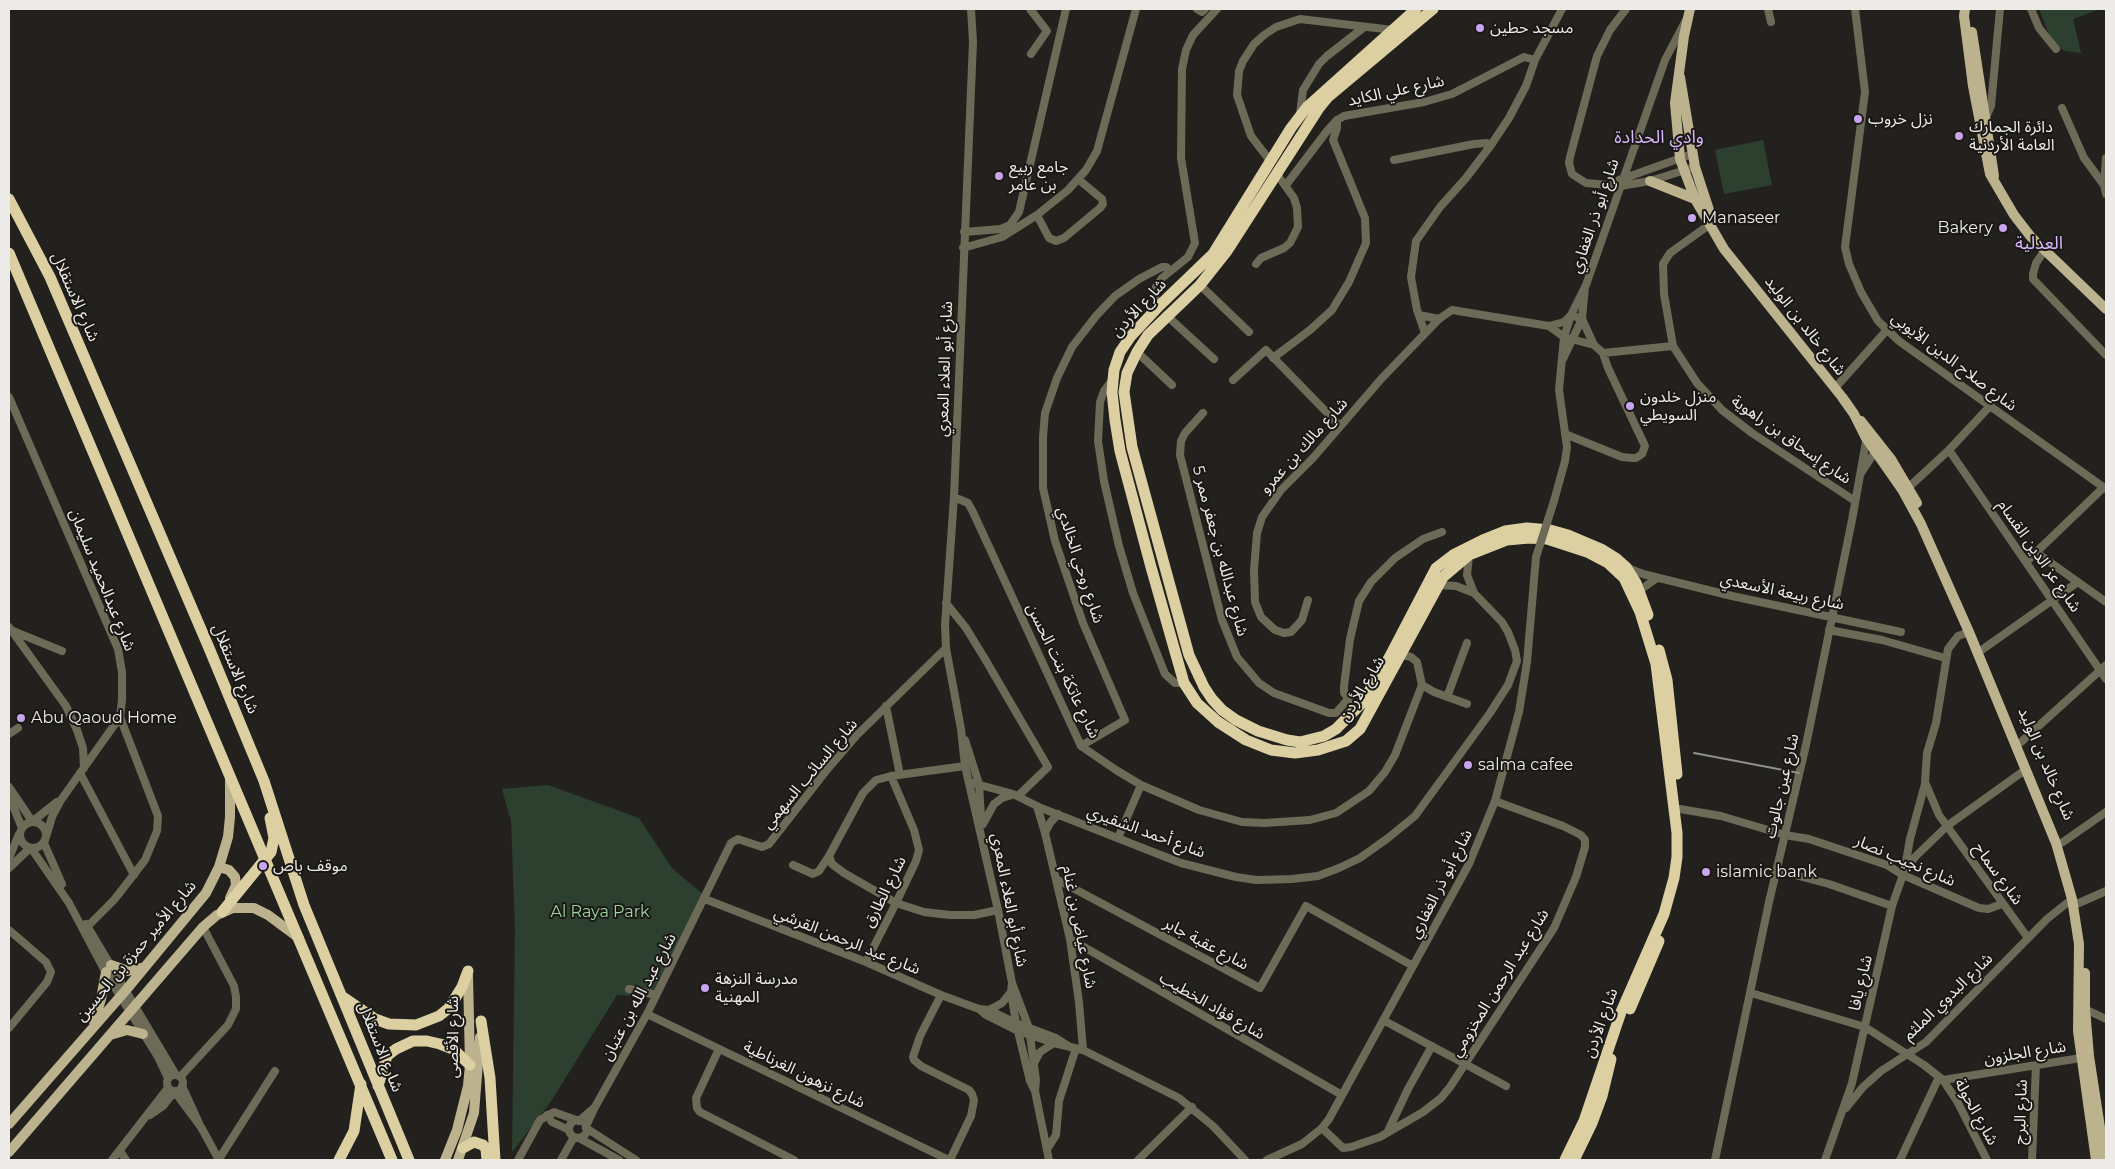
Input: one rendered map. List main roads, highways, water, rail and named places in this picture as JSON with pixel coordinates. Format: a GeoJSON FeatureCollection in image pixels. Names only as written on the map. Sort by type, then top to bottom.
{"type":"FeatureCollection","features":[{"type":"Feature","properties":{"kind":"highway","name":"شارع الأردن"},"geometry":{"type":"LineString","coordinates":[[1416,9],[1334,81],[1300,114],[1274,167],[1228,251],[1200,284],[1163,310],[1137,352],[1127,373],[1124,392],[1132,447],[1189,655],[1206,691],[1222,710],[1258,731],[1271,736],[1300,742],[1324,736],[1336,730],[1357,709],[1390,656],[1430,575],[1442,563],[1467,547],[1505,531],[1527,528],[1550,530],[1568,535],[1600,549],[1626,567],[1640,590],[1664,663],[1678,844],[1674,878],[1664,914],[1621,1012],[1584,1121],[1565,1160]]}},
{"type":"Feature","properties":{"kind":"highway","name":"شارع الأردن"},"geometry":{"type":"LineString","coordinates":[[1433,9],[1328,97],[1274,167],[1213,254],[1163,310],[1124,346],[1117,360],[1112,379],[1114,420],[1120,450],[1184,683],[1191,696],[1206,712],[1246,740],[1271,750],[1306,752],[1346,741],[1360,729],[1402,655],[1438,585],[1447,573],[1469,555],[1506,540],[1547,539],[1587,552],[1618,570],[1624,578],[1635,598],[1654,656],[1670,748]]}},
{"type":"Feature","properties":{"kind":"highway","name":"شارع الاستقلال"},"geometry":{"type":"LineString","coordinates":[[9,199],[34,244],[61,302],[209,648],[273,807],[304,905],[409,1160]]}},
{"type":"Feature","properties":{"kind":"highway","name":"شارع الاستقلال"},"geometry":{"type":"LineString","coordinates":[[9,253],[392,1160]]}},
{"type":"Feature","properties":{"kind":"highway"},"geometry":{"type":"LineString","coordinates":[[1151,567],[1163,564]]}},
{"type":"Feature","properties":{"kind":"highway"},"geometry":{"type":"LineString","coordinates":[[188,700],[200,704]]}},
{"type":"Feature","properties":{"kind":"highway","name":"شارع الأردن"},"geometry":{"type":"LineString","coordinates":[[1574,1160],[1584,1141],[1602,1096],[1612,1055],[1629,1010],[1672,911],[1682,864],[1684,842],[1672,768]]}},
{"type":"Feature","properties":{"kind":"highway"},"geometry":{"type":"LineString","coordinates":[[222,912],[271,852],[274,842],[270,817],[273,807]]}},
{"type":"Feature","properties":{"kind":"highway"},"geometry":{"type":"LineString","coordinates":[[341,996],[374,1019],[389,1024],[416,1025],[439,1016],[449,1008],[462,987],[468,971]]}},
{"type":"Feature","properties":{"kind":"highway"},"geometry":{"type":"LineString","coordinates":[[481,1021],[490,1078],[495,1160]]}},
{"type":"Feature","properties":{"kind":"highway"},"geometry":{"type":"LineString","coordinates":[[378,1086],[387,1056],[396,1048],[413,1041],[427,1041],[452,1049],[470,1065]]}},
{"type":"Feature","properties":{"kind":"highway"},"geometry":{"type":"LineString","coordinates":[[339,1160],[354,1131],[361,1083]]}},
{"type":"Feature","properties":{"kind":"highway"},"geometry":{"type":"LineString","coordinates":[[463,1148],[474,1142],[483,1145],[486,1149],[487,1160]]}},
{"type":"Feature","properties":{"kind":"main road"},"geometry":{"type":"LineString","coordinates":[[1967,9],[1964,16],[1982,84],[1995,182]]}},
{"type":"Feature","properties":{"kind":"main road","name":"شارع خالد بن الوليد"},"geometry":{"type":"LineString","coordinates":[[1689,14],[1675,103],[1680,159],[1695,199],[1709,225],[1732,257],[1835,388],[1909,487],[1983,649],[2063,842],[2086,942],[2085,1009],[2089,1056],[2105,1160]]}},
{"type":"Feature","properties":{"kind":"main road","name":"شارع خالد بن الوليد"},"geometry":{"type":"LineString","coordinates":[[1679,71],[1694,167],[1706,206],[1732,257]]}},
{"type":"Feature","properties":{"kind":"main road"},"geometry":{"type":"LineString","coordinates":[[1982,84],[1987,165],[1995,182],[2022,227],[2106,309]]}},
{"type":"Feature","properties":{"kind":"main road"},"geometry":{"type":"LineString","coordinates":[[1650,181],[1695,199]]}},
{"type":"Feature","properties":{"kind":"main road","name":"شارع خالد بن الوليد"},"geometry":{"type":"LineString","coordinates":[[1878,448],[1921,524],[1969,632],[2056,843],[2076,901],[2079,944],[2078,1031],[2096,1160]]}},
{"type":"Feature","properties":{"kind":"main road","name":"شارع الأمير حمزة بن الحسين"},"geometry":{"type":"LineString","coordinates":[[9,1124],[93,1025],[146,967],[197,906],[211,885],[219,867],[229,827],[230,774]]}},
{"type":"Feature","properties":{"kind":"main road"},"geometry":{"type":"LineString","coordinates":[[219,867],[226,868],[232,872],[236,882],[235,889],[222,912]]}},
{"type":"Feature","properties":{"kind":"main road","name":"شارع الأمير حمزة بن الحسين"},"geometry":{"type":"LineString","coordinates":[[9,1152],[203,927],[222,912],[240,907],[254,908],[268,915],[299,938]]}},
{"type":"Feature","properties":{"kind":"main road"},"geometry":{"type":"LineString","coordinates":[[93,1025],[108,968],[128,971],[146,967]]}},
{"type":"Feature","properties":{"kind":"main road","name":"شارع الأقصى"},"geometry":{"type":"LineString","coordinates":[[445,1160],[464,1107],[470,1065],[468,971]]}},
{"type":"Feature","properties":{"kind":"main road","name":"شارع الأقصى"},"geometry":{"type":"LineString","coordinates":[[458,1160],[472,1121],[477,1094],[481,1021]]}},
{"type":"Feature","properties":{"kind":"main road"},"geometry":{"type":"LineString","coordinates":[[109,1035],[127,1030],[143,1034]]}},
{"type":"Feature","properties":{"kind":"main road"},"geometry":{"type":"LineString","coordinates":[[9,1160],[16,1142]]}},
{"type":"Feature","properties":{"kind":"railway"},"geometry":{"type":"LineString","coordinates":[[1694,753],[1799,773]]}},
{"type":"Feature","properties":{"kind":"place","name":"مسجد حطين"},"geometry":{"type":"Point","coordinates":[1480,28]}},
{"type":"Feature","properties":{"kind":"place","name":"نزل خروب"},"geometry":{"type":"Point","coordinates":[1858,119]}},
{"type":"Feature","properties":{"kind":"place","name":"دائرة الجمارك العامة الأردنية"},"geometry":{"type":"Point","coordinates":[1959,136]}},
{"type":"Feature","properties":{"kind":"place","name":"جامع ربيع بن عامر"},"geometry":{"type":"Point","coordinates":[999,176]}},
{"type":"Feature","properties":{"kind":"place","name":"Manaseer"},"geometry":{"type":"Point","coordinates":[1692,218]}},
{"type":"Feature","properties":{"kind":"place","name":"Bakery"},"geometry":{"type":"Point","coordinates":[2003,228]}},
{"type":"Feature","properties":{"kind":"place","name":"منزل خلدون السويطي"},"geometry":{"type":"Point","coordinates":[1630,406]}},
{"type":"Feature","properties":{"kind":"place","name":"Abu Qaoud Home"},"geometry":{"type":"Point","coordinates":[21,718]}},
{"type":"Feature","properties":{"kind":"place","name":"salma cafee"},"geometry":{"type":"Point","coordinates":[1468,765]}},
{"type":"Feature","properties":{"kind":"place","name":"موقف باص"},"geometry":{"type":"Point","coordinates":[263,866]}},
{"type":"Feature","properties":{"kind":"place","name":"islamic bank"},"geometry":{"type":"Point","coordinates":[1706,872]}},
{"type":"Feature","properties":{"kind":"place","name":"مدرسة النزهة المهنية"},"geometry":{"type":"Point","coordinates":[705,988]}},
{"type":"Feature","properties":{"kind":"district","name":"وادي الحدادة"},"geometry":{"type":"Point","coordinates":[1659,138]}},
{"type":"Feature","properties":{"kind":"district","name":"العدلية"},"geometry":{"type":"Point","coordinates":[2039,244]}},
{"type":"Feature","properties":{"kind":"park label","name":"Al Raya Park"},"geometry":{"type":"Point","coordinates":[600,912]}}]}
